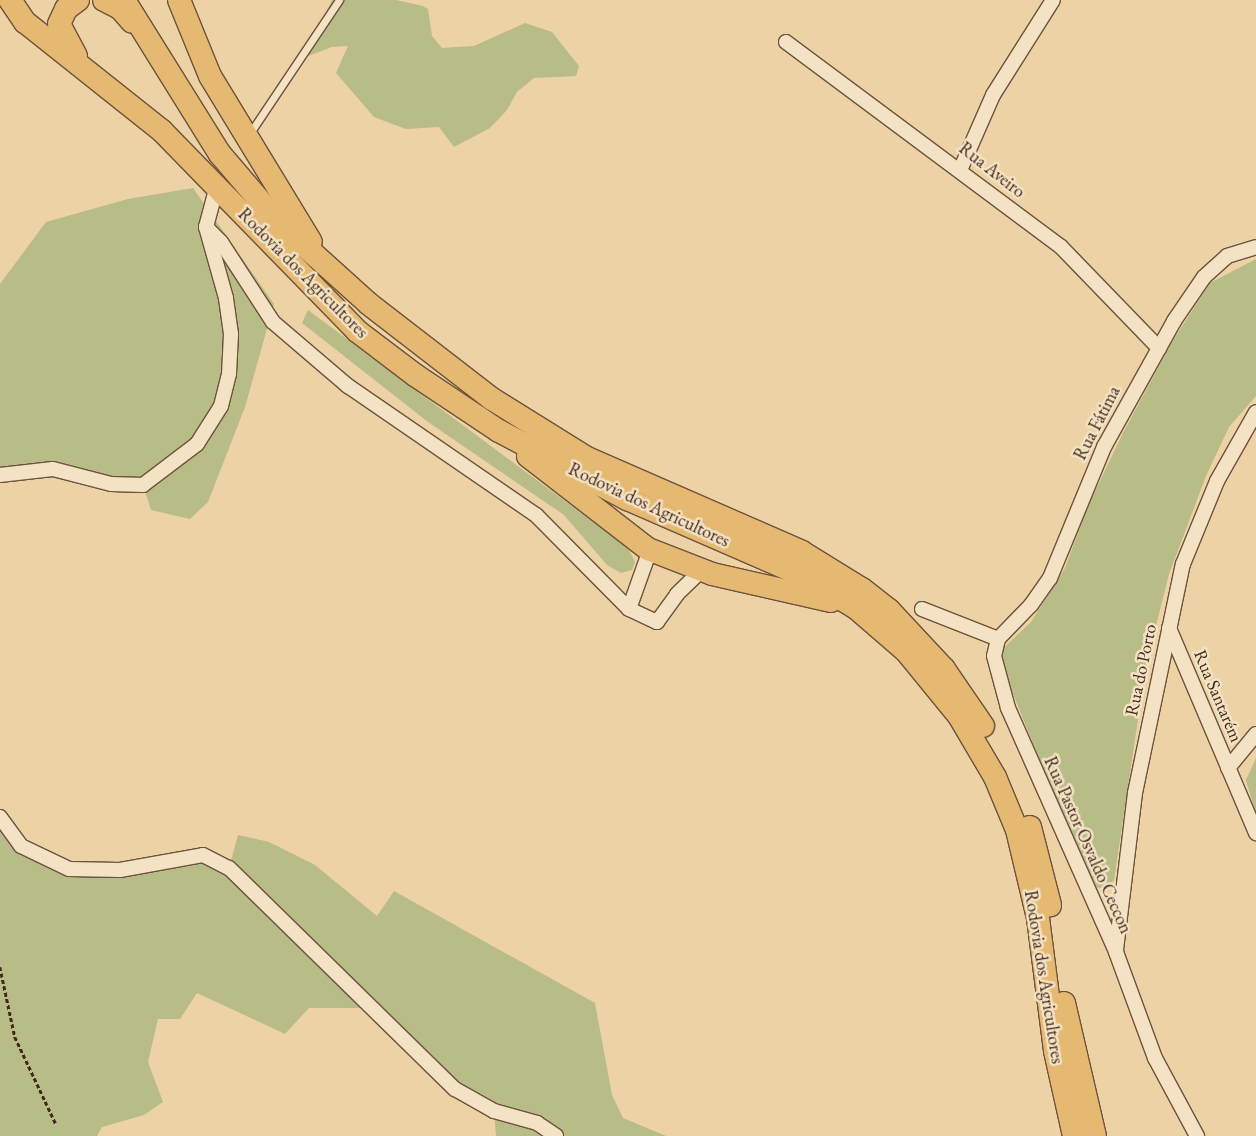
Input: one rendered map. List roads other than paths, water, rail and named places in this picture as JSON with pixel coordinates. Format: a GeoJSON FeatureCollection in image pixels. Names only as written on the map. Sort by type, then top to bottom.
{"type":"FeatureCollection","features":[{"type":"Feature","properties":{"kind":"main road","name":"Rodovia dos Agricultores"},"geometry":{"type":"LineString","coordinates":[[10,0],[25,22],[98,83],[162,131],[357,331],[499,430],[627,499],[802,575],[856,608],[906,651],[959,716],[995,777],[1017,830],[1038,918],[1055,1051],[1074,1136]]}},
{"type":"Feature","properties":{"kind":"main road"},"geometry":{"type":"LineString","coordinates":[[78,0],[66,9],[59,24],[64,39],[98,83]]}},
{"type":"Feature","properties":{"kind":"main road"},"geometry":{"type":"LineString","coordinates":[[104,0],[120,8],[164,62]]}},
{"type":"Feature","properties":{"kind":"main road","name":"Rodovia dos Agricultores"},"geometry":{"type":"LineString","coordinates":[[124,0],[164,62],[183,101],[220,154],[278,222],[331,266],[406,334],[492,399],[616,473],[802,552],[889,610],[944,669],[995,746],[1021,799],[1042,865],[1066,1025],[1095,1136]]}},
{"type":"Feature","properties":{"kind":"main road"},"geometry":{"type":"LineString","coordinates":[[179,0],[210,76],[248,136],[308,240],[331,266]]}},
{"type":"Feature","properties":{"kind":"main road"},"geometry":{"type":"LineString","coordinates":[[499,430],[559,484],[650,550],[702,570],[856,608]]}},
{"type":"Feature","properties":{"kind":"street"},"geometry":{"type":"LineString","coordinates":[[961,168],[993,95],[1053,0]]}},
{"type":"Feature","properties":{"kind":"street","name":"Rua Aveiro"},"geometry":{"type":"LineString","coordinates":[[786,42],[961,168],[1061,247],[1159,348]]}},
{"type":"Feature","properties":{"kind":"street"},"geometry":{"type":"LineString","coordinates":[[0,475],[53,469],[111,484],[143,485],[197,444],[221,406],[229,374],[231,334],[219,265],[206,228],[217,186]]}},
{"type":"Feature","properties":{"kind":"street"},"geometry":{"type":"LineString","coordinates":[[206,228],[221,242],[273,322],[348,386],[536,515],[629,609],[657,622],[677,594],[702,570]]}},
{"type":"Feature","properties":{"kind":"street","name":"Rua Fátima"},"geometry":{"type":"LineString","coordinates":[[998,639],[1032,605],[1050,578],[1104,447],[1159,348],[1204,277],[1227,256],[1256,247]]}},
{"type":"Feature","properties":{"kind":"street","name":"Rua do Porto"},"geometry":{"type":"LineString","coordinates":[[1116,952],[1132,811],[1169,628],[1196,527],[1236,442],[1256,412]]}},
{"type":"Feature","properties":{"kind":"street"},"geometry":{"type":"LineString","coordinates":[[629,609],[650,550]]}},
{"type":"Feature","properties":{"kind":"street"},"geometry":{"type":"LineString","coordinates":[[922,609],[998,639]]}},
{"type":"Feature","properties":{"kind":"street","name":"Rua Santarém"},"geometry":{"type":"LineString","coordinates":[[1169,628],[1256,833]]}},
{"type":"Feature","properties":{"kind":"street","name":"Rua Pastor Osvaldo Ceccon"},"geometry":{"type":"LineString","coordinates":[[998,639],[994,656],[1008,708],[1116,952],[1155,1058],[1197,1136]]}},
{"type":"Feature","properties":{"kind":"street"},"geometry":{"type":"LineString","coordinates":[[1228,768],[1256,734]]}},
{"type":"Feature","properties":{"kind":"street"},"geometry":{"type":"LineString","coordinates":[[0,817],[21,846],[69,869],[120,870],[203,855],[229,868],[455,1089],[494,1111],[537,1123],[556,1136]]}},
{"type":"Feature","properties":{"kind":"lane"},"geometry":{"type":"LineString","coordinates":[[248,136],[339,0]]}}]}
